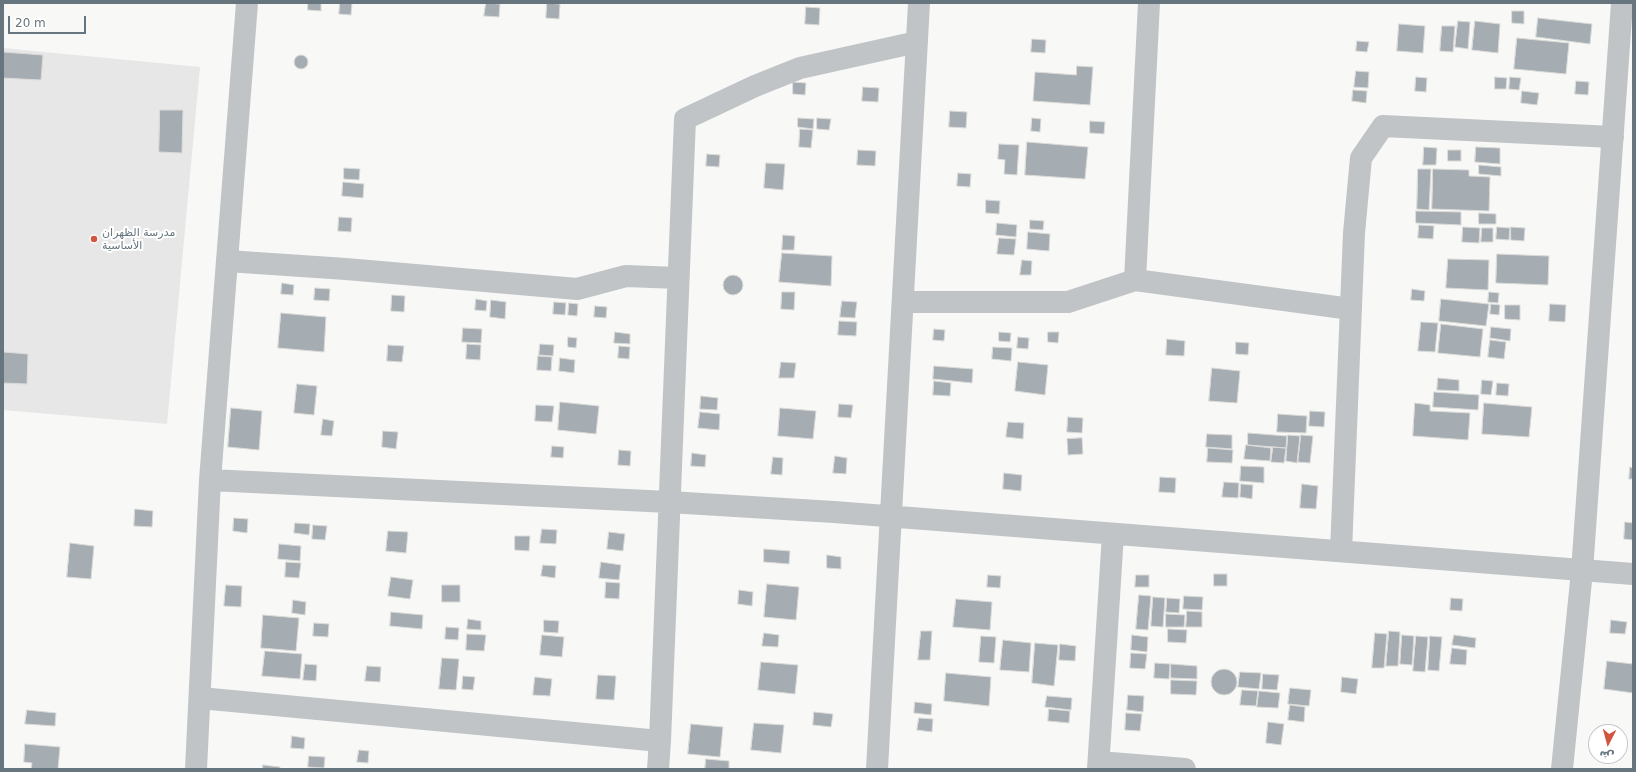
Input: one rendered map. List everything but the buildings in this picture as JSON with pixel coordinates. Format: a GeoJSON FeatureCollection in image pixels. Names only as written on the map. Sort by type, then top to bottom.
{"type":"FeatureCollection","features":[{"type":"Feature","properties":{"kind":"street"},"geometry":{"type":"LineString","coordinates":[[196,769],[210,480],[247,3]]}},
{"type":"Feature","properties":{"kind":"street"},"geometry":{"type":"LineString","coordinates":[[877,769],[919,3]]}},
{"type":"Feature","properties":{"kind":"street"},"geometry":{"type":"LineString","coordinates":[[1135,280],[1149,3]]}},
{"type":"Feature","properties":{"kind":"street"},"geometry":{"type":"LineString","coordinates":[[1562,769],[1582,571],[1613,137],[1624,115],[1622,3]]}},
{"type":"Feature","properties":{"kind":"street"},"geometry":{"type":"LineString","coordinates":[[658,769],[684,119],[755,86],[800,68],[917,42]]}},
{"type":"Feature","properties":{"kind":"street"},"geometry":{"type":"LineString","coordinates":[[1341,551],[1354,232],[1361,158],[1383,126],[1613,137]]}},
{"type":"Feature","properties":{"kind":"street"},"geometry":{"type":"LineString","coordinates":[[227,261],[346,269],[577,289],[626,276],[678,278]]}},
{"type":"Feature","properties":{"kind":"street"},"geometry":{"type":"LineString","coordinates":[[903,302],[1068,302],[1135,280],[1351,309]]}},
{"type":"Feature","properties":{"kind":"street"},"geometry":{"type":"LineString","coordinates":[[210,480],[669,502],[892,517],[1633,574]]}},
{"type":"Feature","properties":{"kind":"street"},"geometry":{"type":"LineString","coordinates":[[1113,534],[1098,766],[1185,769]]}},
{"type":"Feature","properties":{"kind":"street"},"geometry":{"type":"LineString","coordinates":[[200,698],[660,741]]}},
{"type":"Feature","properties":{"kind":"shaded area","name":"مدرسة الظهران الأساسية"},"geometry":{"type":"Polygon","coordinates":[[[3,48],[200,67],[167,424],[3,410],[3,48]]]}},
{"type":"Feature","properties":{"kind":"place","name":"مدرسة الظهران الأساسية"},"geometry":{"type":"Point","coordinates":[94,239]}}]}
